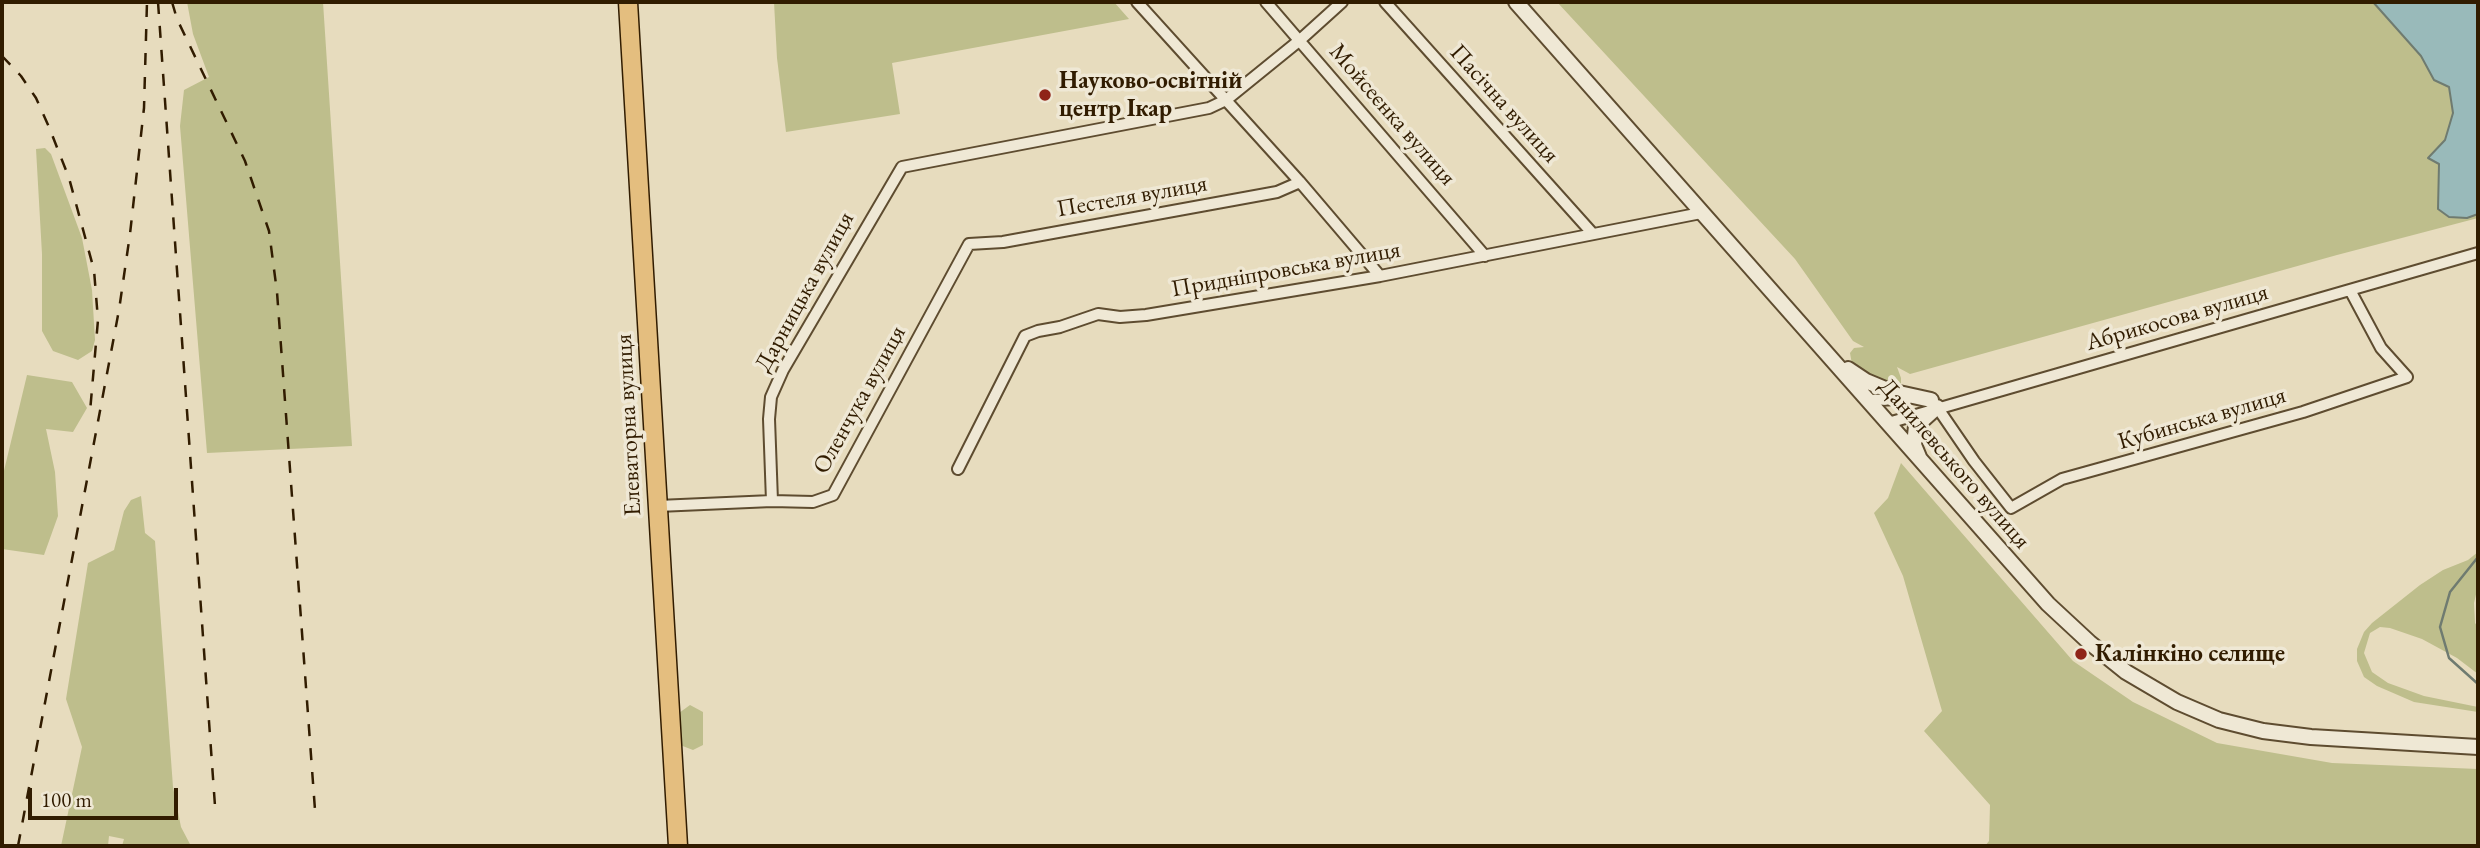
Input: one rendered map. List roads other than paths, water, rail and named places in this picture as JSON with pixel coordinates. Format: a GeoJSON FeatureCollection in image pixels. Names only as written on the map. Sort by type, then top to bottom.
{"type":"FeatureCollection","features":[{"type":"Feature","properties":{"kind":"main road","name":"Елеваторна вулиця"},"geometry":{"type":"LineString","coordinates":[[628,2],[678,846]]}},
{"type":"Feature","properties":{"kind":"street"},"geometry":{"type":"LineString","coordinates":[[1137,2],[1300,182],[1380,276]]}},
{"type":"Feature","properties":{"kind":"street","name":"Мойсеєнка вулиця"},"geometry":{"type":"LineString","coordinates":[[1266,2],[1485,256]]}},
{"type":"Feature","properties":{"kind":"street"},"geometry":{"type":"LineString","coordinates":[[1226,100],[1342,2]]}},
{"type":"Feature","properties":{"kind":"street","name":"Пасічна вулиця"},"geometry":{"type":"LineString","coordinates":[[1385,2],[1593,234]]}},
{"type":"Feature","properties":{"kind":"street","name":"Данилевського вулиця"},"geometry":{"type":"LineString","coordinates":[[1516,2],[1920,461],[2070,625],[2126,671],[2177,702],[2219,720],[2263,731],[2324,738],[2478,747]]}},
{"type":"Feature","properties":{"kind":"street","name":"Дарницька вулиця"},"geometry":{"type":"LineString","coordinates":[[772,501],[769,419],[771,397],[783,370],[902,167],[1209,108],[1226,100]]}},
{"type":"Feature","properties":{"kind":"street","name":"Пестеля вулиця"},"geometry":{"type":"LineString","coordinates":[[969,244],[1003,242],[1277,192],[1300,182]]}},
{"type":"Feature","properties":{"kind":"street","name":"Придніпровська вулиця"},"geometry":{"type":"LineString","coordinates":[[958,470],[1025,336],[1098,314],[1120,317],[1146,315],[1380,276],[1701,213]]}},
{"type":"Feature","properties":{"kind":"street","name":"Оленчука вулиця"},"geometry":{"type":"LineString","coordinates":[[658,506],[813,502],[833,495],[969,244]]}},
{"type":"Feature","properties":{"kind":"street","name":"Абрикосова вулиця"},"geometry":{"type":"LineString","coordinates":[[1934,403],[1972,397],[2478,253]]}},
{"type":"Feature","properties":{"kind":"street","name":"Кубинська вулиця"},"geometry":{"type":"LineString","coordinates":[[1934,403],[2011,508],[2062,479],[2302,412],[2407,377],[2381,348],[2350,289]]}},
{"type":"Feature","properties":{"kind":"street"},"geometry":{"type":"LineString","coordinates":[[1831,358],[1866,381],[1890,391],[1934,403]]}},
{"type":"Feature","properties":{"kind":"street"},"geometry":{"type":"LineString","coordinates":[[1868,400],[1934,403]]}},
{"type":"Feature","properties":{"kind":"street"},"geometry":{"type":"LineString","coordinates":[[1888,423],[1934,403]]}},
{"type":"Feature","properties":{"kind":"street"},"geometry":{"type":"LineString","coordinates":[[1920,461],[1914,445],[1916,426],[1934,403]]}},
{"type":"Feature","properties":{"kind":"water"},"geometry":{"type":"Polygon","coordinates":[[[2373,2],[2478,2],[2478,214],[2467,218],[2449,217],[2438,209],[2439,164],[2428,158],[2445,140],[2453,113],[2449,87],[2434,80],[2421,56],[2373,2]]]}},
{"type":"Feature","properties":{"kind":"waterway"},"geometry":{"type":"LineString","coordinates":[[2478,557],[2450,592],[2440,627],[2449,658],[2478,684]]}},
{"type":"Feature","properties":{"kind":"railway"},"geometry":{"type":"LineString","coordinates":[[18,846],[119,310],[144,108],[147,2]]}},
{"type":"Feature","properties":{"kind":"railway"},"geometry":{"type":"LineString","coordinates":[[158,2],[215,806]]}},
{"type":"Feature","properties":{"kind":"railway"},"geometry":{"type":"LineString","coordinates":[[172,2],[177,19],[245,161],[269,231],[277,292],[315,810]]}},
{"type":"Feature","properties":{"kind":"railway"},"geometry":{"type":"LineString","coordinates":[[2,56],[21,76],[36,98],[49,127],[69,178],[94,270],[98,320],[90,412]]}},
{"type":"Feature","properties":{"kind":"place","name":"Науково-освітній центр Ікар"},"geometry":{"type":"Point","coordinates":[1045,95]}},
{"type":"Feature","properties":{"kind":"place","name":"Калінкіно селище"},"geometry":{"type":"Point","coordinates":[2081,654]}}]}
